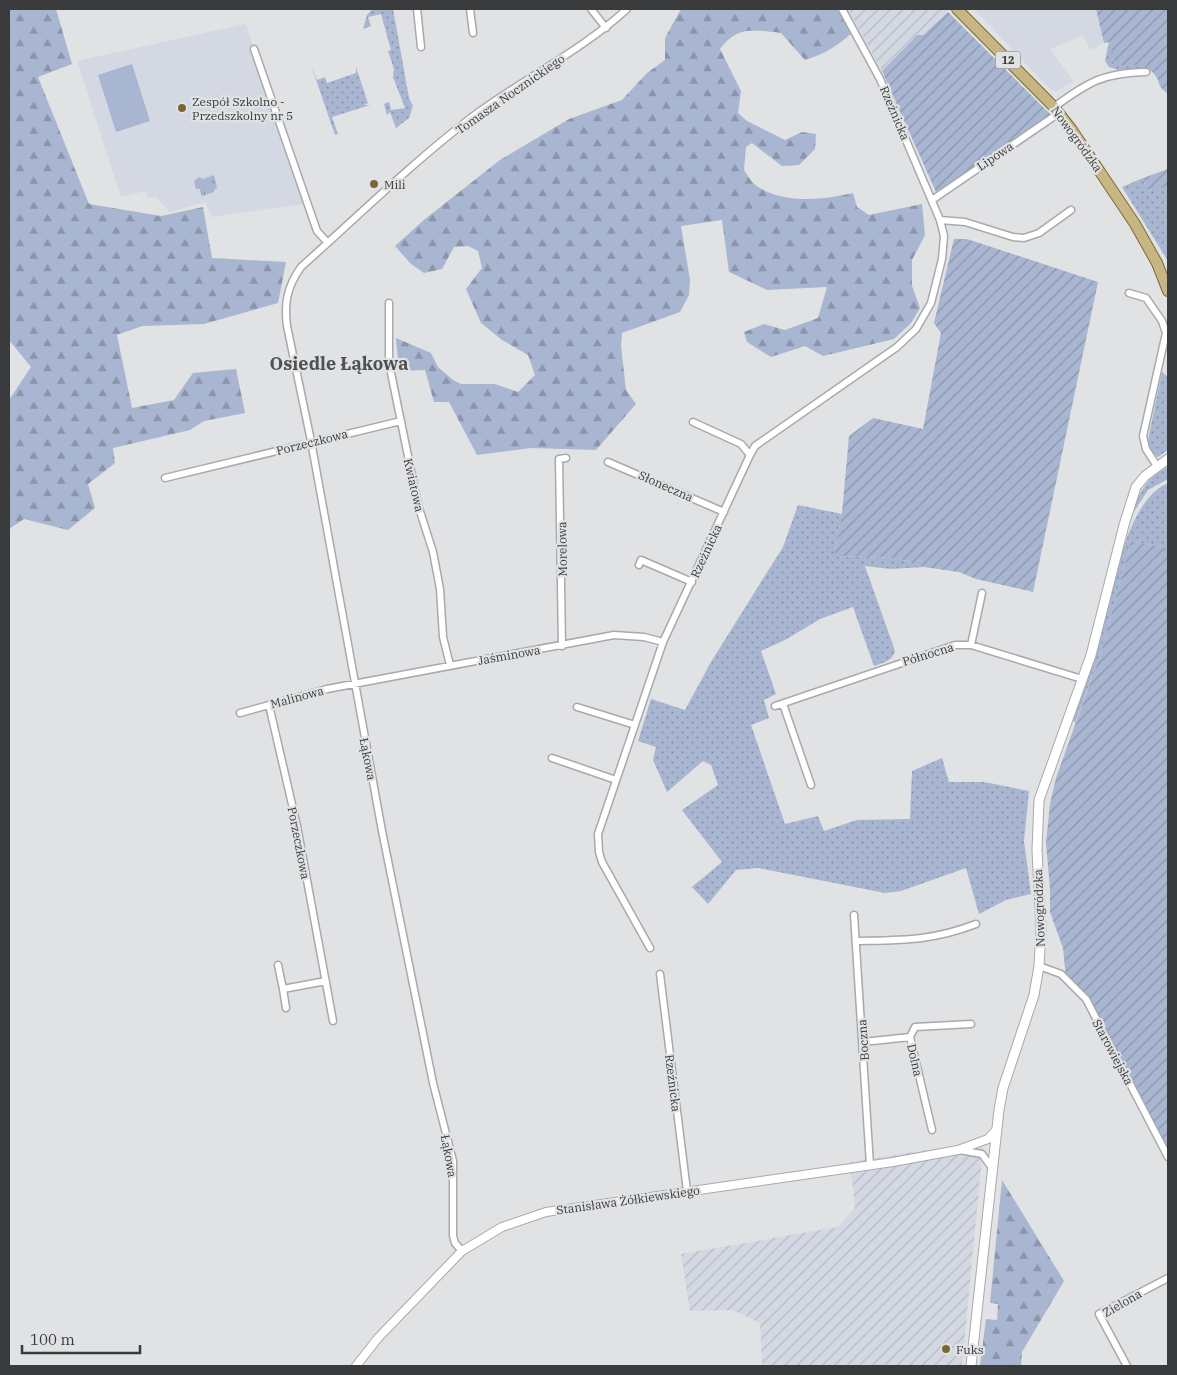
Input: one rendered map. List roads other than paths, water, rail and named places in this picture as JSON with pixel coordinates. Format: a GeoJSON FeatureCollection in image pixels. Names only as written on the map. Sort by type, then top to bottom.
{"type":"FeatureCollection","features":[{"type":"Feature","properties":{"kind":"main road","name":"Nowogródzka"},"geometry":{"type":"LineString","coordinates":[[957,9],[1056,110],[1135,224],[1157,264],[1168,291]]}},
{"type":"Feature","properties":{"kind":"main road","name":"Nowogródzka"},"geometry":{"type":"LineString","coordinates":[[971,1366],[996,1130],[1003,1088],[1034,995],[1039,966],[1041,930],[1037,850],[1039,800],[1082,679],[1136,487],[1145,476],[1168,459]]}},
{"type":"Feature","properties":{"kind":"street"},"geometry":{"type":"LineString","coordinates":[[417,9],[421,47]]}},
{"type":"Feature","properties":{"kind":"street"},"geometry":{"type":"LineString","coordinates":[[470,9],[473,33]]}},
{"type":"Feature","properties":{"kind":"street"},"geometry":{"type":"LineString","coordinates":[[591,9],[606,28]]}},
{"type":"Feature","properties":{"kind":"street","name":"Tomasza Nocznickiego"},"geometry":{"type":"LineString","coordinates":[[301,268],[471,118],[606,28],[627,9]]}},
{"type":"Feature","properties":{"kind":"street","name":"Rzeźnicka"},"geometry":{"type":"LineString","coordinates":[[650,948],[599,852],[600,827],[663,642],[755,446],[897,347],[916,329],[931,303],[942,258],[944,236],[932,200],[880,79],[842,9]]}},
{"type":"Feature","properties":{"kind":"street"},"geometry":{"type":"LineString","coordinates":[[254,49],[314,225],[328,243]]}},
{"type":"Feature","properties":{"kind":"street","name":"Lipowa"},"geometry":{"type":"LineString","coordinates":[[932,200],[1097,79],[1116,74],[1146,72]]}},
{"type":"Feature","properties":{"kind":"street"},"geometry":{"type":"LineString","coordinates":[[940,220],[965,222],[1013,237],[1024,238],[1039,233],[1071,210]]}},
{"type":"Feature","properties":{"kind":"street","name":"Łąkowa"},"geometry":{"type":"LineString","coordinates":[[301,268],[291,282],[284,310],[354,683],[422,1027],[453,1162],[453,1236],[455,1243],[462,1251]]}},
{"type":"Feature","properties":{"kind":"street"},"geometry":{"type":"LineString","coordinates":[[1129,292],[1146,298],[1164,325],[1166,333],[1143,436],[1146,449],[1157,466]]}},
{"type":"Feature","properties":{"kind":"street","name":"Kwiatowa"},"geometry":{"type":"LineString","coordinates":[[389,302],[389,363],[418,505],[433,552],[440,589],[443,638],[450,666]]}},
{"type":"Feature","properties":{"kind":"street","name":"Porzeczkowa"},"geometry":{"type":"LineString","coordinates":[[166,478],[310,441],[401,421]]}},
{"type":"Feature","properties":{"kind":"street"},"geometry":{"type":"LineString","coordinates":[[693,422],[741,444],[750,454]]}},
{"type":"Feature","properties":{"kind":"street","name":"Morelowa"},"geometry":{"type":"LineString","coordinates":[[562,646],[559,459],[566,458]]}},
{"type":"Feature","properties":{"kind":"street","name":"Słoneczna"},"geometry":{"type":"LineString","coordinates":[[608,462],[724,512]]}},
{"type":"Feature","properties":{"kind":"street"},"geometry":{"type":"LineString","coordinates":[[639,565],[641,560],[692,582]]}},
{"type":"Feature","properties":{"kind":"street"},"geometry":{"type":"LineString","coordinates":[[971,645],[982,593]]}},
{"type":"Feature","properties":{"kind":"street","name":"Jaśminowa"},"geometry":{"type":"LineString","coordinates":[[354,683],[614,635],[644,637],[663,642]]}},
{"type":"Feature","properties":{"kind":"street","name":"Północna"},"geometry":{"type":"LineString","coordinates":[[775,706],[944,647],[971,645],[1082,679]]}},
{"type":"Feature","properties":{"kind":"street","name":"Malinowa"},"geometry":{"type":"LineString","coordinates":[[240,713],[354,683]]}},
{"type":"Feature","properties":{"kind":"street"},"geometry":{"type":"LineString","coordinates":[[783,704],[811,786]]}},
{"type":"Feature","properties":{"kind":"street","name":"Porzeczkowa"},"geometry":{"type":"LineString","coordinates":[[269,705],[297,826],[333,1021]]}},
{"type":"Feature","properties":{"kind":"street"},"geometry":{"type":"LineString","coordinates":[[577,707],[635,725]]}},
{"type":"Feature","properties":{"kind":"street"},"geometry":{"type":"LineString","coordinates":[[552,758],[616,780]]}},
{"type":"Feature","properties":{"kind":"street","name":"Boczna"},"geometry":{"type":"LineString","coordinates":[[854,915],[870,1165]]}},
{"type":"Feature","properties":{"kind":"street"},"geometry":{"type":"LineString","coordinates":[[856,941],[918,940],[947,935],[976,924]]}},
{"type":"Feature","properties":{"kind":"street"},"geometry":{"type":"LineString","coordinates":[[278,965],[286,1008]]}},
{"type":"Feature","properties":{"kind":"street","name":"Starowiejska"},"geometry":{"type":"LineString","coordinates":[[1039,966],[1061,974],[1086,1000],[1168,1158]]}},
{"type":"Feature","properties":{"kind":"street","name":"Rzeźnicka"},"geometry":{"type":"LineString","coordinates":[[660,974],[687,1191]]}},
{"type":"Feature","properties":{"kind":"street"},"geometry":{"type":"LineString","coordinates":[[283,989],[326,981]]}},
{"type":"Feature","properties":{"kind":"street"},"geometry":{"type":"LineString","coordinates":[[910,1037],[915,1027],[972,1024]]}},
{"type":"Feature","properties":{"kind":"street","name":"Dolna"},"geometry":{"type":"LineString","coordinates":[[863,1042],[910,1037],[932,1130]]}},
{"type":"Feature","properties":{"kind":"street","name":"Stanisława Żółkiewskiego"},"geometry":{"type":"LineString","coordinates":[[356,1366],[378,1338],[462,1251],[502,1227],[546,1212],[870,1165],[958,1150],[988,1139],[996,1130]]}},
{"type":"Feature","properties":{"kind":"street","name":"Stanisława Żółkiewskiego"},"geometry":{"type":"LineString","coordinates":[[958,1150],[982,1154],[992,1168]]}},
{"type":"Feature","properties":{"kind":"street","name":"Zielona"},"geometry":{"type":"LineString","coordinates":[[1127,1366],[1099,1314],[1168,1278]]}},
{"type":"Feature","properties":{"kind":"place","name":"Zespół Szkolno - Przedszkolny nr 5"},"geometry":{"type":"Point","coordinates":[182,108]}},
{"type":"Feature","properties":{"kind":"place","name":"Mili"},"geometry":{"type":"Point","coordinates":[374,184]}},
{"type":"Feature","properties":{"kind":"place","name":"Fuks"},"geometry":{"type":"Point","coordinates":[946,1349]}},
{"type":"Feature","properties":{"kind":"district","name":"Osiedle Łąkowa"},"geometry":{"type":"Point","coordinates":[339,363]}}]}
